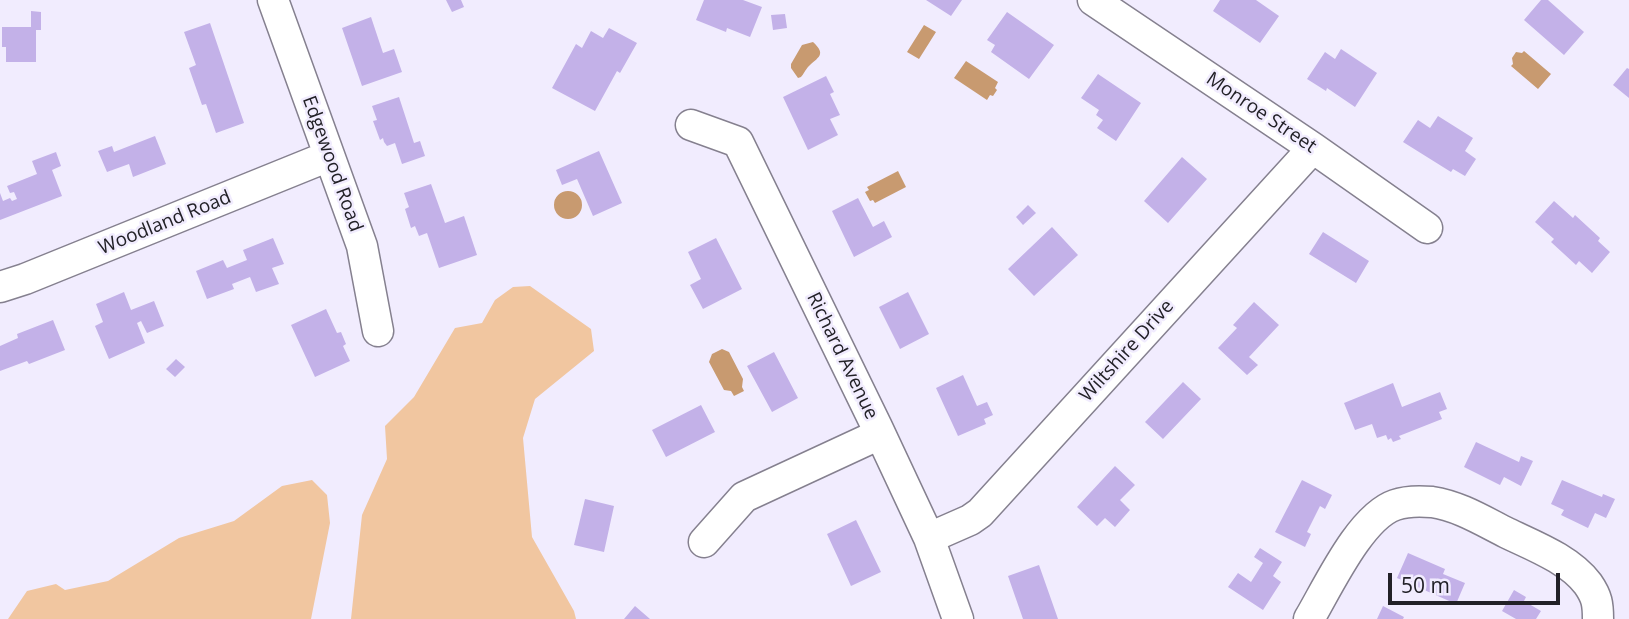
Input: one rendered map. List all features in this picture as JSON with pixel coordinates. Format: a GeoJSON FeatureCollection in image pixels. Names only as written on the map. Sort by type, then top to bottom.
{"type":"FeatureCollection","features":[{"type":"Feature","properties":{"kind":"street","name":"Edgewood Road"},"geometry":{"type":"LineString","coordinates":[[273,0],[362,246],[378,331]]}},
{"type":"Feature","properties":{"kind":"street","name":"Monroe Street"},"geometry":{"type":"LineString","coordinates":[[1093,0],[1427,228]]}},
{"type":"Feature","properties":{"kind":"street","name":"Richard Avenue"},"geometry":{"type":"LineString","coordinates":[[691,125],[738,142],[929,538],[958,619]]}},
{"type":"Feature","properties":{"kind":"street","name":"Wiltshire Drive"},"geometry":{"type":"LineString","coordinates":[[929,538],[960,526],[980,513],[1313,148]]}},
{"type":"Feature","properties":{"kind":"street","name":"Woodland Road"},"geometry":{"type":"LineString","coordinates":[[0,287],[329,156]]}},
{"type":"Feature","properties":{"kind":"street"},"geometry":{"type":"LineString","coordinates":[[704,542],[744,497],[880,434]]}},
{"type":"Feature","properties":{"kind":"street"},"geometry":{"type":"LineString","coordinates":[[1309,619],[1356,539],[1377,515],[1395,505],[1418,501],[1465,512],[1567,565],[1586,582],[1598,601],[1598,619]]}},
{"type":"Feature","properties":{"kind":"shaded area"},"geometry":{"type":"Polygon","coordinates":[[[924,25],[936,32],[919,59],[907,52],[924,25]]]}},
{"type":"Feature","properties":{"kind":"shaded area"},"geometry":{"type":"Polygon","coordinates":[[[813,42],[820,50],[820,56],[798,78],[791,64],[802,45],[813,42]]]}},
{"type":"Feature","properties":{"kind":"shaded area"},"geometry":{"type":"Polygon","coordinates":[[[1524,51],[1551,74],[1538,89],[1511,66],[1516,52],[1524,51]]]}},
{"type":"Feature","properties":{"kind":"shaded area"},"geometry":{"type":"Polygon","coordinates":[[[966,61],[998,82],[995,88],[997,90],[987,100],[954,78],[966,61]]]}},
{"type":"Feature","properties":{"kind":"shaded area"},"geometry":{"type":"Polygon","coordinates":[[[898,171],[906,187],[875,203],[870,201],[865,192],[869,190],[867,187],[898,171]]]}},
{"type":"Feature","properties":{"kind":"shaded area"},"geometry":{"type":"Polygon","coordinates":[[[568,191],[578,195],[582,205],[578,215],[568,219],[558,215],[554,205],[558,195],[568,191]]]}},
{"type":"Feature","properties":{"kind":"shaded area"},"geometry":{"type":"Polygon","coordinates":[[[530,286],[591,329],[594,351],[535,399],[523,438],[532,537],[576,619],[351,619],[362,515],[387,459],[385,426],[414,397],[455,328],[482,323],[495,300],[513,287],[530,286]]]}},
{"type":"Feature","properties":{"kind":"shaded area"},"geometry":{"type":"Polygon","coordinates":[[[722,349],[729,352],[743,379],[744,391],[734,396],[731,391],[724,390],[709,362],[712,354],[722,349]]]}},
{"type":"Feature","properties":{"kind":"shaded area"},"geometry":{"type":"Polygon","coordinates":[[[312,480],[327,495],[330,523],[311,619],[8,619],[27,591],[56,584],[65,590],[108,581],[179,538],[234,521],[282,486],[312,480]]]}},
{"type":"Feature","properties":{"kind":"building"},"geometry":{"type":"Polygon","coordinates":[[[446,0],[461,0],[464,7],[452,12],[446,0]]]}},
{"type":"Feature","properties":{"kind":"building"},"geometry":{"type":"Polygon","coordinates":[[[704,0],[743,0],[762,7],[750,37],[727,28],[726,32],[696,20],[704,0]]]}},
{"type":"Feature","properties":{"kind":"building"},"geometry":{"type":"Polygon","coordinates":[[[926,0],[962,0],[951,16],[926,0]]]}},
{"type":"Feature","properties":{"kind":"building"},"geometry":{"type":"Polygon","coordinates":[[[1220,0],[1256,0],[1279,16],[1260,43],[1213,11],[1220,0]]]}},
{"type":"Feature","properties":{"kind":"building"},"geometry":{"type":"Polygon","coordinates":[[[1541,0],[1548,0],[1584,32],[1564,55],[1524,20],[1541,0]]]}},
{"type":"Feature","properties":{"kind":"building"},"geometry":{"type":"Polygon","coordinates":[[[31,11],[41,12],[41,30],[36,30],[36,62],[6,62],[6,47],[2,47],[2,27],[31,27],[31,11]]]}},
{"type":"Feature","properties":{"kind":"building"},"geometry":{"type":"Polygon","coordinates":[[[1007,12],[1054,45],[1029,79],[991,52],[995,45],[987,40],[1007,12]]]}},
{"type":"Feature","properties":{"kind":"building"},"geometry":{"type":"Polygon","coordinates":[[[785,14],[787,28],[773,30],[771,15],[785,14]]]}},
{"type":"Feature","properties":{"kind":"building"},"geometry":{"type":"Polygon","coordinates":[[[371,17],[383,53],[394,49],[402,72],[362,86],[342,28],[371,17]]]}},
{"type":"Feature","properties":{"kind":"building"},"geometry":{"type":"Polygon","coordinates":[[[210,23],[244,123],[216,133],[206,104],[202,105],[189,68],[196,65],[184,32],[210,23]]]}},
{"type":"Feature","properties":{"kind":"building"},"geometry":{"type":"Polygon","coordinates":[[[609,28],[637,43],[620,73],[617,71],[595,111],[552,88],[576,44],[582,48],[591,31],[603,38],[609,28]]]}},
{"type":"Feature","properties":{"kind":"building"},"geometry":{"type":"Polygon","coordinates":[[[1341,49],[1377,73],[1355,107],[1327,88],[1326,91],[1307,79],[1325,52],[1335,59],[1341,49]]]}},
{"type":"Feature","properties":{"kind":"building"},"geometry":{"type":"Polygon","coordinates":[[[1627,68],[1629,69],[1629,98],[1613,85],[1627,68]]]}},
{"type":"Feature","properties":{"kind":"building"},"geometry":{"type":"Polygon","coordinates":[[[1098,74],[1141,103],[1116,141],[1097,128],[1103,120],[1096,115],[1099,110],[1081,98],[1098,74]]]}},
{"type":"Feature","properties":{"kind":"building"},"geometry":{"type":"Polygon","coordinates":[[[826,76],[834,92],[830,94],[840,115],[830,119],[838,135],[808,150],[783,97],[826,76]]]}},
{"type":"Feature","properties":{"kind":"building"},"geometry":{"type":"Polygon","coordinates":[[[399,97],[414,143],[420,141],[425,156],[402,164],[395,143],[387,146],[383,138],[380,140],[373,121],[377,120],[372,106],[399,97]]]}},
{"type":"Feature","properties":{"kind":"building"},"geometry":{"type":"Polygon","coordinates":[[[1438,116],[1473,138],[1465,151],[1476,159],[1465,176],[1453,169],[1451,172],[1403,142],[1418,120],[1430,128],[1438,116]]]}},
{"type":"Feature","properties":{"kind":"building"},"geometry":{"type":"Polygon","coordinates":[[[155,136],[166,164],[133,177],[129,164],[107,172],[98,151],[112,146],[114,152],[155,136]]]}},
{"type":"Feature","properties":{"kind":"building"},"geometry":{"type":"Polygon","coordinates":[[[599,151],[622,203],[593,216],[577,179],[562,185],[556,170],[599,151]]]}},
{"type":"Feature","properties":{"kind":"building"},"geometry":{"type":"Polygon","coordinates":[[[56,152],[61,166],[52,170],[62,196],[0,220],[0,193],[3,201],[17,199],[7,186],[37,174],[32,161],[56,152]]]}},
{"type":"Feature","properties":{"kind":"building"},"geometry":{"type":"Polygon","coordinates":[[[1182,157],[1207,179],[1168,223],[1144,201],[1182,157]]]}},
{"type":"Feature","properties":{"kind":"building"},"geometry":{"type":"Polygon","coordinates":[[[431,184],[445,223],[464,216],[477,255],[439,268],[427,233],[419,236],[415,226],[411,228],[405,209],[409,207],[404,193],[431,184]]]}},
{"type":"Feature","properties":{"kind":"building"},"geometry":{"type":"Polygon","coordinates":[[[858,198],[873,227],[884,221],[892,237],[854,257],[832,211],[858,198]]]}},
{"type":"Feature","properties":{"kind":"building"},"geometry":{"type":"Polygon","coordinates":[[[1554,201],[1573,218],[1575,215],[1600,238],[1598,241],[1610,252],[1592,273],[1579,261],[1576,265],[1551,242],[1554,239],[1535,222],[1554,201]]]}},
{"type":"Feature","properties":{"kind":"building"},"geometry":{"type":"Polygon","coordinates":[[[1028,205],[1036,213],[1023,225],[1016,217],[1028,205]]]}},
{"type":"Feature","properties":{"kind":"building"},"geometry":{"type":"Polygon","coordinates":[[[1052,227],[1078,255],[1034,296],[1008,269],[1052,227]]]}},
{"type":"Feature","properties":{"kind":"building"},"geometry":{"type":"Polygon","coordinates":[[[1323,232],[1369,261],[1356,283],[1309,254],[1323,232]]]}},
{"type":"Feature","properties":{"kind":"building"},"geometry":{"type":"Polygon","coordinates":[[[273,238],[284,264],[272,268],[279,284],[256,292],[250,277],[232,284],[234,289],[207,299],[196,271],[223,260],[227,268],[247,260],[243,250],[273,238]]]}},
{"type":"Feature","properties":{"kind":"building"},"geometry":{"type":"Polygon","coordinates":[[[716,238],[742,289],[703,309],[690,285],[701,279],[688,252],[716,238]]]}},
{"type":"Feature","properties":{"kind":"building"},"geometry":{"type":"Polygon","coordinates":[[[124,292],[131,310],[154,301],[164,326],[147,333],[141,321],[137,323],[145,343],[109,359],[95,326],[103,322],[96,304],[124,292]]]}},
{"type":"Feature","properties":{"kind":"building"},"geometry":{"type":"Polygon","coordinates":[[[908,292],[929,334],[900,349],[879,307],[908,292]]]}},
{"type":"Feature","properties":{"kind":"building"},"geometry":{"type":"Polygon","coordinates":[[[1254,302],[1279,325],[1249,357],[1258,365],[1247,375],[1218,348],[1237,328],[1233,325],[1254,302]]]}},
{"type":"Feature","properties":{"kind":"building"},"geometry":{"type":"Polygon","coordinates":[[[326,309],[337,333],[341,332],[346,344],[343,346],[350,361],[315,377],[291,325],[326,309]]]}},
{"type":"Feature","properties":{"kind":"building"},"geometry":{"type":"Polygon","coordinates":[[[53,320],[65,350],[29,364],[27,361],[0,371],[0,346],[18,338],[17,334],[53,320]]]}},
{"type":"Feature","properties":{"kind":"building"},"geometry":{"type":"Polygon","coordinates":[[[774,352],[798,398],[772,412],[747,366],[774,352]]]}},
{"type":"Feature","properties":{"kind":"building"},"geometry":{"type":"Polygon","coordinates":[[[176,359],[185,367],[175,377],[166,369],[176,359]]]}},
{"type":"Feature","properties":{"kind":"building"},"geometry":{"type":"Polygon","coordinates":[[[963,375],[977,406],[987,402],[993,415],[984,419],[986,424],[958,436],[936,388],[963,375]]]}},
{"type":"Feature","properties":{"kind":"building"},"geometry":{"type":"Polygon","coordinates":[[[1183,382],[1201,399],[1163,439],[1145,422],[1183,382]]]}},
{"type":"Feature","properties":{"kind":"building"},"geometry":{"type":"Polygon","coordinates":[[[1393,383],[1402,407],[1440,392],[1447,409],[1439,412],[1442,419],[1399,436],[1401,439],[1393,442],[1391,438],[1388,440],[1386,435],[1377,438],[1372,424],[1355,430],[1344,403],[1393,383]]]}},
{"type":"Feature","properties":{"kind":"building"},"geometry":{"type":"Polygon","coordinates":[[[701,405],[715,432],[666,457],[652,430],[701,405]]]}},
{"type":"Feature","properties":{"kind":"building"},"geometry":{"type":"Polygon","coordinates":[[[1476,442],[1519,462],[1521,456],[1533,461],[1521,486],[1504,477],[1500,485],[1464,467],[1476,442]]]}},
{"type":"Feature","properties":{"kind":"building"},"geometry":{"type":"Polygon","coordinates":[[[1115,466],[1135,485],[1120,500],[1130,510],[1115,527],[1105,518],[1097,526],[1077,507],[1115,466]]]}},
{"type":"Feature","properties":{"kind":"building"},"geometry":{"type":"Polygon","coordinates":[[[1302,480],[1332,495],[1325,509],[1320,506],[1307,532],[1311,534],[1305,547],[1275,532],[1302,480]]]}},
{"type":"Feature","properties":{"kind":"building"},"geometry":{"type":"Polygon","coordinates":[[[1562,480],[1602,497],[1603,494],[1615,499],[1606,518],[1595,513],[1588,528],[1561,515],[1564,510],[1551,504],[1562,480]]]}},
{"type":"Feature","properties":{"kind":"building"},"geometry":{"type":"Polygon","coordinates":[[[585,499],[614,506],[604,552],[574,545],[585,499]]]}},
{"type":"Feature","properties":{"kind":"building"},"geometry":{"type":"Polygon","coordinates":[[[856,520],[881,572],[851,586],[827,534],[856,520]]]}},
{"type":"Feature","properties":{"kind":"building"},"geometry":{"type":"Polygon","coordinates":[[[1260,548],[1282,562],[1273,576],[1281,582],[1263,610],[1228,587],[1238,573],[1251,582],[1263,563],[1254,557],[1260,548]]]}},
{"type":"Feature","properties":{"kind":"building"},"geometry":{"type":"Polygon","coordinates":[[[1408,553],[1445,569],[1443,574],[1465,583],[1456,604],[1397,578],[1408,553]]]}},
{"type":"Feature","properties":{"kind":"building"},"geometry":{"type":"Polygon","coordinates":[[[1039,565],[1058,619],[1023,619],[1008,576],[1039,565]]]}},
{"type":"Feature","properties":{"kind":"building"},"geometry":{"type":"Polygon","coordinates":[[[1514,590],[1526,597],[1524,601],[1541,611],[1536,619],[1516,619],[1502,611],[1514,590]]]}},
{"type":"Feature","properties":{"kind":"building"},"geometry":{"type":"Polygon","coordinates":[[[635,606],[650,619],[624,619],[635,606]]]}},
{"type":"Feature","properties":{"kind":"building"},"geometry":{"type":"Polygon","coordinates":[[[1383,606],[1404,617],[1403,619],[1377,619],[1383,606]]]}}]}
